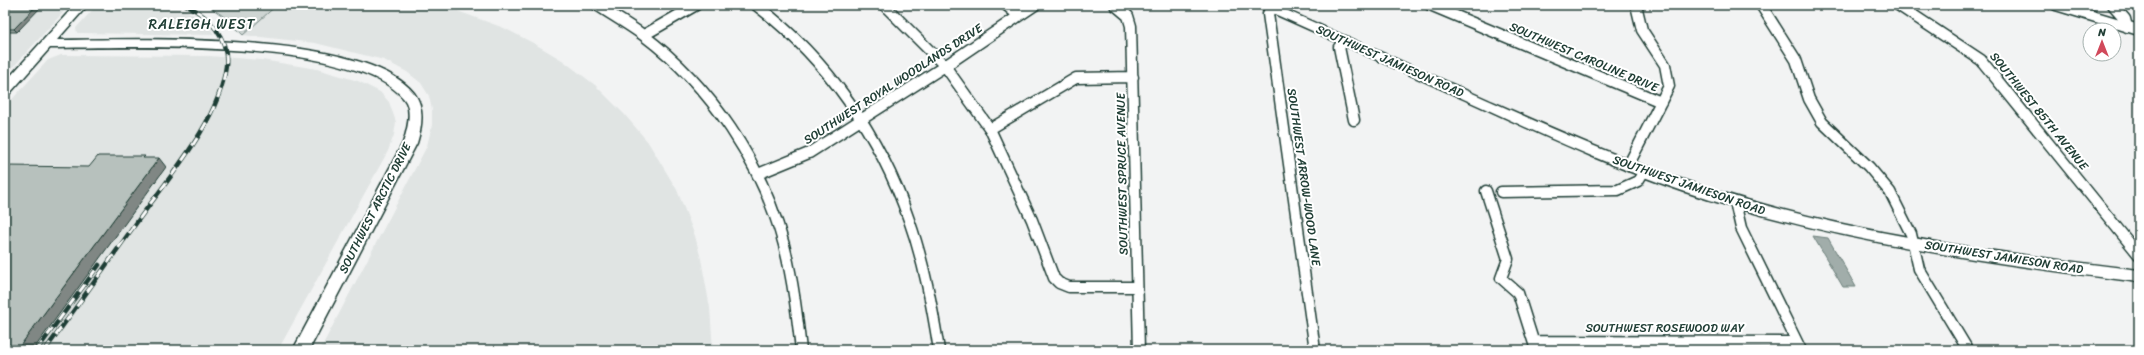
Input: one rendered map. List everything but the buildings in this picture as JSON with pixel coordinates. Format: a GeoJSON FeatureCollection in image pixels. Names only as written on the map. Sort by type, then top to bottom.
{"type":"FeatureCollection","features":[{"type":"Feature","properties":{"kind":"street"},"geometry":{"type":"LineString","coordinates":[[5,90],[82,5]]}},
{"type":"Feature","properties":{"kind":"street"},"geometry":{"type":"LineString","coordinates":[[597,5],[644,35],[677,63],[707,95],[740,141],[758,174],[773,208],[789,261],[797,302],[801,350]]}},
{"type":"Feature","properties":{"kind":"street"},"geometry":{"type":"LineString","coordinates":[[644,35],[696,5]]}},
{"type":"Feature","properties":{"kind":"street"},"geometry":{"type":"LineString","coordinates":[[756,5],[793,36],[841,90],[862,119],[885,160],[905,207],[917,241],[928,283],[939,350]]}},
{"type":"Feature","properties":{"kind":"street"},"geometry":{"type":"LineString","coordinates":[[884,5],[945,66],[990,129],[1032,220],[1054,278],[1070,287],[1137,287]]}},
{"type":"Feature","properties":{"kind":"street"},"geometry":{"type":"LineString","coordinates":[[1006,5],[1019,16]]}},
{"type":"Feature","properties":{"kind":"street","name":"SOUTHWEST ROYAL WOODLANDS DRIVE"},"geometry":{"type":"LineString","coordinates":[[758,174],[809,153],[945,66],[1035,5]]}},
{"type":"Feature","properties":{"kind":"street","name":"SOUTHWEST SPRUCE AVENUE"},"geometry":{"type":"LineString","coordinates":[[1115,5],[1123,12],[1130,22],[1133,77],[1139,350]]}},
{"type":"Feature","properties":{"kind":"street","name":"SOUTHWEST CAROLINE DRIVE"},"geometry":{"type":"LineString","coordinates":[[1430,5],[1661,102]]}},
{"type":"Feature","properties":{"kind":"street"},"geometry":{"type":"LineString","coordinates":[[1628,166],[1669,86],[1669,74],[1663,60],[1645,37],[1640,26],[1636,5]]}},
{"type":"Feature","properties":{"kind":"street"},"geometry":{"type":"LineString","coordinates":[[1761,5],[1796,60],[1809,99],[1822,122],[1869,167],[1890,192],[1904,217],[1913,242],[1917,264],[1922,276],[1968,350]]}},
{"type":"Feature","properties":{"kind":"street","name":"SOUTHWEST 85TH AVENUE"},"geometry":{"type":"LineString","coordinates":[[1898,5],[1981,60],[2139,256]]}},
{"type":"Feature","properties":{"kind":"street"},"geometry":{"type":"LineString","coordinates":[[2056,5],[2139,30]]}},
{"type":"Feature","properties":{"kind":"street"},"geometry":{"type":"LineString","coordinates":[[2113,5],[2125,19],[2127,27]]}},
{"type":"Feature","properties":{"kind":"street","name":"SOUTHWEST JAMIESON ROAD"},"geometry":{"type":"LineString","coordinates":[[1268,6],[1534,126],[1628,166],[1735,202],[1822,225],[2014,261],[2139,276]]}},
{"type":"Feature","properties":{"kind":"street","name":"SOUTHWEST ARROW-WOOD LANE"},"geometry":{"type":"LineString","coordinates":[[1268,6],[1315,350]]}},
{"type":"Feature","properties":{"kind":"street"},"geometry":{"type":"LineString","coordinates":[[1345,41],[1339,47],[1354,120]]}},
{"type":"Feature","properties":{"kind":"street","name":"SOUTHWEST ARCTIC DRIVE"},"geometry":{"type":"LineString","coordinates":[[47,44],[224,45],[288,51],[371,70],[401,86],[410,97],[415,124],[410,143],[301,350]]}},
{"type":"Feature","properties":{"kind":"street"},"geometry":{"type":"LineString","coordinates":[[990,129],[1076,78],[1085,76],[1133,77]]}},
{"type":"Feature","properties":{"kind":"street"},"geometry":{"type":"LineString","coordinates":[[1501,192],[1618,190],[1638,181],[1644,171]]}},
{"type":"Feature","properties":{"kind":"street"},"geometry":{"type":"LineString","coordinates":[[1486,191],[1508,259],[1501,278],[1518,293],[1535,345]]}},
{"type":"Feature","properties":{"kind":"street"},"geometry":{"type":"LineString","coordinates":[[1735,202],[1741,228],[1798,346]]}},
{"type":"Feature","properties":{"kind":"street","name":"SOUTHWEST ROSEWOOD WAY"},"geometry":{"type":"LineString","coordinates":[[1535,345],[1798,346]]}},
{"type":"Feature","properties":{"kind":"shaded area"},"geometry":{"type":"Polygon","coordinates":[[[5,5],[69,6],[5,76],[5,5]]]}},
{"type":"Feature","properties":{"kind":"shaded area"},"geometry":{"type":"Polygon","coordinates":[[[97,5],[172,5],[186,10],[209,25],[214,35],[77,33],[76,28],[97,5]]]}},
{"type":"Feature","properties":{"kind":"shaded area"},"geometry":{"type":"Polygon","coordinates":[[[207,5],[277,5],[243,35],[223,16],[207,5]]]}},
{"type":"Feature","properties":{"kind":"shaded area"},"geometry":{"type":"Polygon","coordinates":[[[277,5],[441,5],[504,28],[535,44],[562,60],[595,85],[624,114],[648,142],[677,190],[695,236],[701,259],[710,308],[713,350],[320,350],[427,146],[432,125],[432,110],[429,96],[421,83],[407,72],[384,60],[315,43],[243,35],[277,5]]]}},
{"type":"Feature","properties":{"kind":"shaded area"},"geometry":{"type":"Polygon","coordinates":[[[61,55],[209,56],[262,60],[317,69],[358,81],[380,92],[389,102],[396,122],[394,135],[388,151],[278,350],[5,350],[5,107],[48,60],[61,55]]]}},
{"type":"Feature","properties":{"kind":"shaded area"},"geometry":{"type":"Polygon","coordinates":[[[1813,236],[1828,238],[1856,287],[1843,287],[1813,236]]]}},
{"type":"Feature","properties":{"kind":"railway"},"geometry":{"type":"LineString","coordinates":[[45,350],[177,168],[214,108],[226,66],[224,46],[221,38],[210,22],[186,5]]}},
{"type":"Feature","properties":{"kind":"railway"},"geometry":{"type":"LineString","coordinates":[[37,350],[99,265]]}},
{"type":"Feature","properties":{"kind":"district","name":"RALEIGH WEST"},"geometry":{"type":"Point","coordinates":[202,24]}}]}
